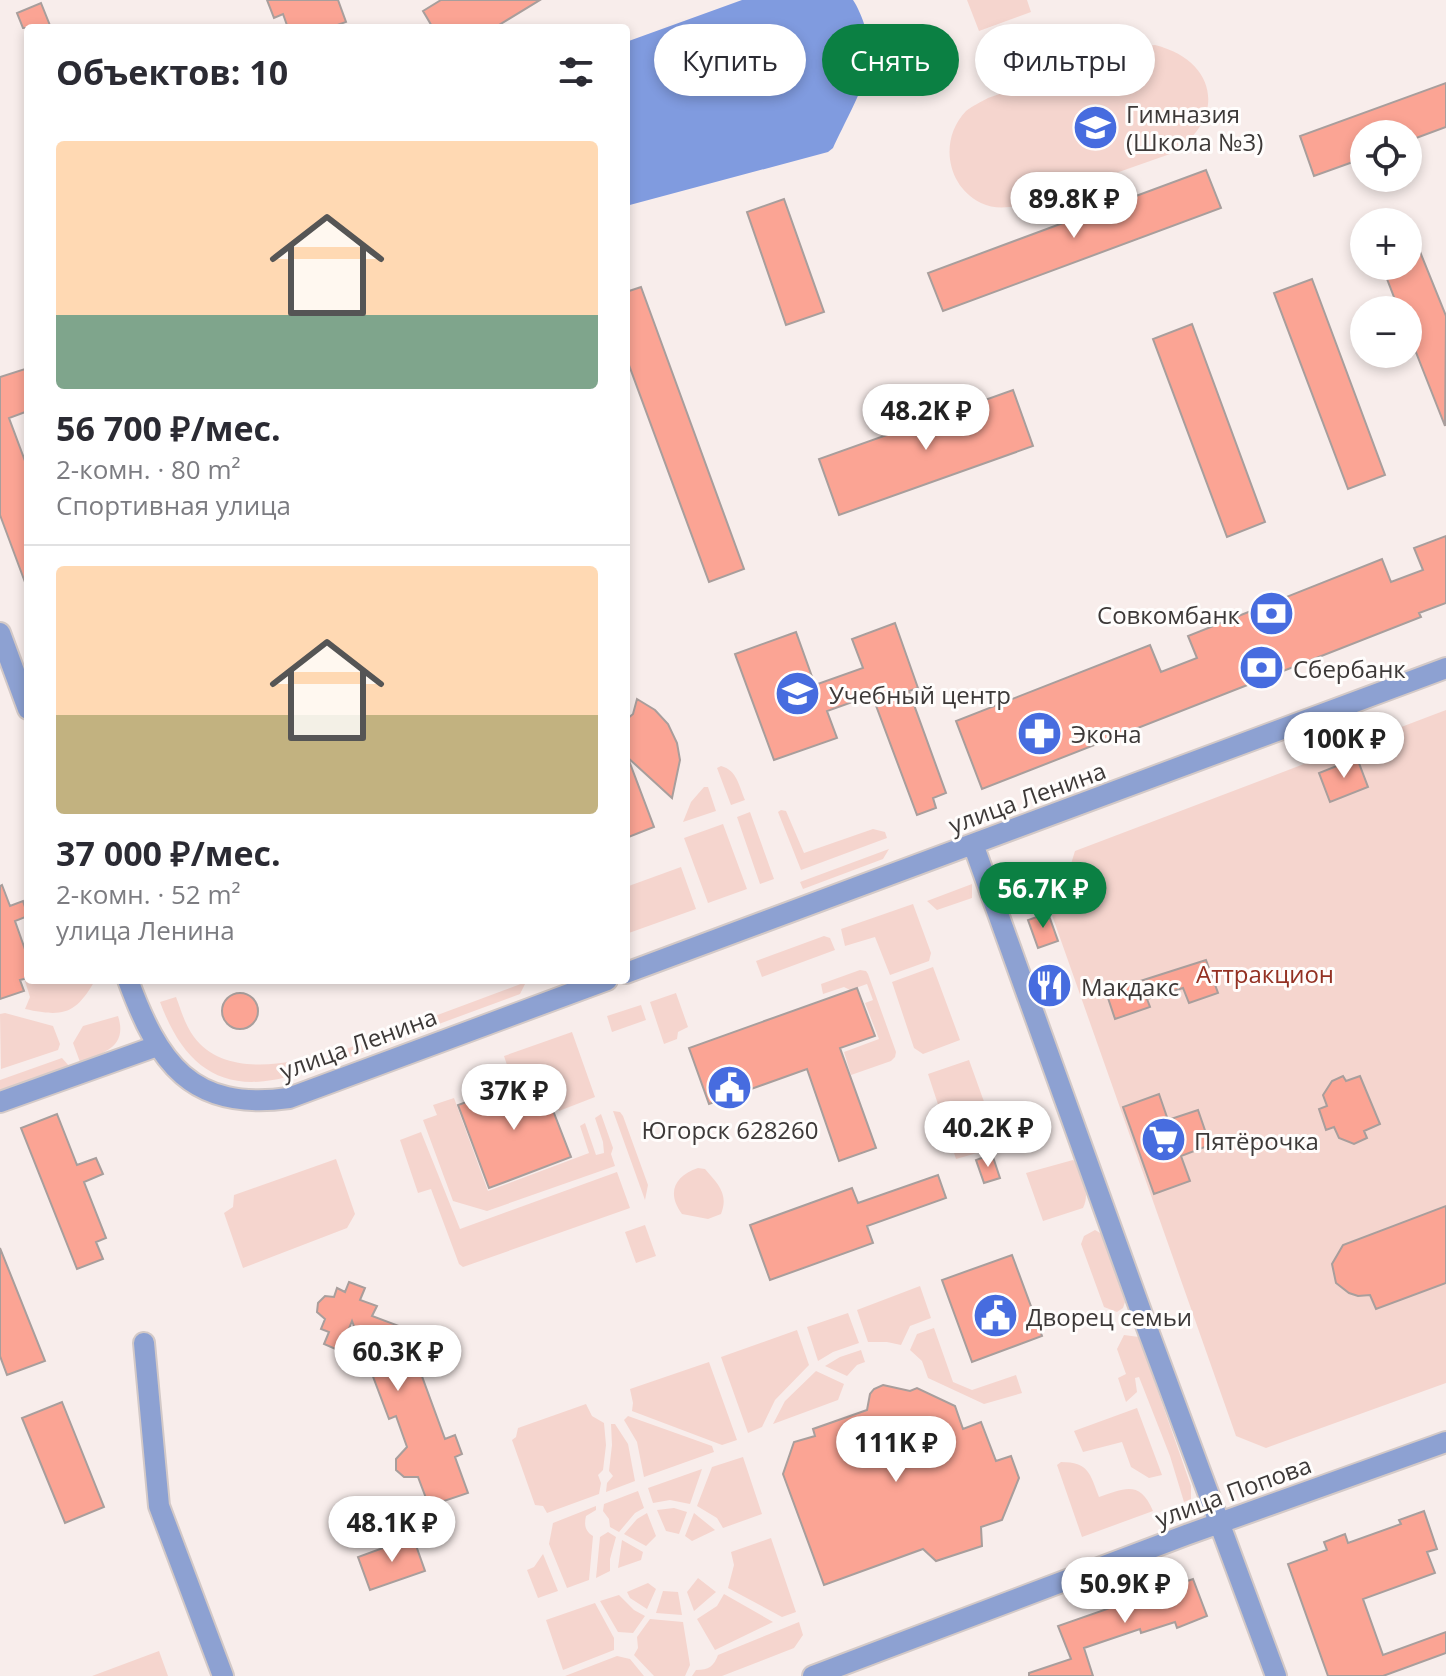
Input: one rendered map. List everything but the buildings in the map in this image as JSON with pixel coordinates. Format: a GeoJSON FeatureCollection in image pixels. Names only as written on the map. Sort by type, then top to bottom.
{"type":"FeatureCollection","features":[{"type":"Feature","properties":{"kind":"street"},"geometry":{"type":"LineString","coordinates":[[0,633],[24,698]]}},
{"type":"Feature","properties":{"kind":"street","name":"улица Ленина"},"geometry":{"type":"LineString","coordinates":[[630,972],[1446,668]]}},
{"type":"Feature","properties":{"kind":"street"},"geometry":{"type":"LineString","coordinates":[[973,844],[1276,1676]]}},
{"type":"Feature","properties":{"kind":"street","name":"улица Ленина"},"geometry":{"type":"LineString","coordinates":[[130,984],[157,1046],[179,1073],[202,1088],[246,1099],[289,1098],[596,984]]}},
{"type":"Feature","properties":{"kind":"street"},"geometry":{"type":"LineString","coordinates":[[0,1102],[157,1046]]}},
{"type":"Feature","properties":{"kind":"street"},"geometry":{"type":"LineString","coordinates":[[144,1343],[159,1506],[223,1676]]}},
{"type":"Feature","properties":{"kind":"street","name":"улица Попова"},"geometry":{"type":"LineString","coordinates":[[813,1676],[1446,1442]]}},
{"type":"Feature","properties":{"kind":"green space"},"geometry":{"type":"Polygon","coordinates":[[[967,0],[1027,0],[1031,12],[998,24],[976,24],[967,0]]]}},
{"type":"Feature","properties":{"kind":"green space"},"geometry":{"type":"Polygon","coordinates":[[[1155,45],[1176,53],[1192,64],[1203,78],[1208,93],[1207,109],[1201,125],[1170,154],[1025,205],[1003,207],[986,205],[969,195],[960,185],[950,161],[952,135],[957,122],[968,109],[988,98],[1155,96],[1155,45]]]}},
{"type":"Feature","properties":{"kind":"green space","name":"Аттракцион"},"geometry":{"type":"Polygon","coordinates":[[[1446,710],[1446,1383],[1266,1448],[1236,1436],[1047,901],[1061,896],[1075,851],[1446,710]]]}},
{"type":"Feature","properties":{"kind":"green space"},"geometry":{"type":"Polygon","coordinates":[[[721,766],[734,775],[745,800],[731,805],[717,768],[721,766]]]}},
{"type":"Feature","properties":{"kind":"green space"},"geometry":{"type":"Polygon","coordinates":[[[704,787],[708,787],[716,811],[683,822],[691,802],[704,787]]]}},
{"type":"Feature","properties":{"kind":"green space"},"geometry":{"type":"Polygon","coordinates":[[[786,811],[804,853],[873,829],[885,832],[887,838],[801,870],[778,812],[786,811]]]}},
{"type":"Feature","properties":{"kind":"green space"},"geometry":{"type":"Polygon","coordinates":[[[750,812],[774,879],[760,884],[737,817],[750,812]]]}},
{"type":"Feature","properties":{"kind":"green space"},"geometry":{"type":"Polygon","coordinates":[[[723,824],[747,889],[708,903],[684,838],[723,824]]]}},
{"type":"Feature","properties":{"kind":"green space"},"geometry":{"type":"Polygon","coordinates":[[[889,849],[883,859],[803,889],[800,882],[889,849]]]}},
{"type":"Feature","properties":{"kind":"green space"},"geometry":{"type":"Polygon","coordinates":[[[681,867],[696,909],[630,933],[630,886],[681,867]]]}},
{"type":"Feature","properties":{"kind":"green space"},"geometry":{"type":"Polygon","coordinates":[[[972,884],[972,898],[937,910],[927,901],[972,884]]]}},
{"type":"Feature","properties":{"kind":"green space"},"geometry":{"type":"Polygon","coordinates":[[[913,904],[931,953],[929,961],[890,975],[875,937],[845,946],[841,929],[913,904]]]}},
{"type":"Feature","properties":{"kind":"green space"},"geometry":{"type":"Polygon","coordinates":[[[824,936],[830,938],[835,950],[762,977],[756,961],[824,936]]]}},
{"type":"Feature","properties":{"kind":"green space"},"geometry":{"type":"Polygon","coordinates":[[[933,967],[960,1040],[923,1054],[914,1048],[892,982],[933,967]]]}},
{"type":"Feature","properties":{"kind":"green space"},"geometry":{"type":"Polygon","coordinates":[[[860,970],[868,974],[896,1052],[891,1061],[851,1075],[844,1052],[879,1039],[865,1003],[873,1000],[867,984],[823,994],[821,984],[860,970]]]}},
{"type":"Feature","properties":{"kind":"green space"},"geometry":{"type":"Polygon","coordinates":[[[26,984],[93,984],[74,1007],[58,1013],[25,1009],[30,997],[26,984]]]}},
{"type":"Feature","properties":{"kind":"green space"},"geometry":{"type":"Polygon","coordinates":[[[525,984],[520,994],[317,1069],[314,1061],[525,984]]]}},
{"type":"Feature","properties":{"kind":"green space"},"geometry":{"type":"Polygon","coordinates":[[[676,993],[688,1027],[678,1032],[677,1039],[664,1044],[650,1002],[676,993]]]}},
{"type":"Feature","properties":{"kind":"green space"},"geometry":{"type":"Polygon","coordinates":[[[176,997],[191,1032],[203,1047],[214,1054],[239,1063],[293,1061],[297,1074],[249,1082],[211,1072],[195,1060],[170,1025],[160,1002],[176,997]]]}},
{"type":"Feature","properties":{"kind":"green space"},"geometry":{"type":"Polygon","coordinates":[[[641,1005],[646,1020],[612,1032],[607,1016],[641,1005]]]}},
{"type":"Feature","properties":{"kind":"green space"},"geometry":{"type":"Polygon","coordinates":[[[0,1014],[53,1026],[60,1044],[58,1050],[1,1069],[0,1014]]]}},
{"type":"Feature","properties":{"kind":"green space"},"geometry":{"type":"Polygon","coordinates":[[[118,1016],[120,1035],[117,1042],[105,1052],[80,1062],[73,1043],[83,1026],[118,1016]]]}},
{"type":"Feature","properties":{"kind":"green space"},"geometry":{"type":"Polygon","coordinates":[[[572,1032],[595,1097],[559,1111],[544,1074],[508,1087],[503,1073],[509,1071],[504,1056],[572,1032]]]}},
{"type":"Feature","properties":{"kind":"green space"},"geometry":{"type":"Polygon","coordinates":[[[62,1058],[69,1066],[0,1090],[0,1080],[62,1058]]]}},
{"type":"Feature","properties":{"kind":"green space"},"geometry":{"type":"Polygon","coordinates":[[[969,1060],[1001,1149],[956,1159],[928,1074],[969,1060]]]}},
{"type":"Feature","properties":{"kind":"green space"},"geometry":{"type":"Polygon","coordinates":[[[454,1098],[488,1191],[589,1153],[580,1126],[585,1123],[596,1155],[604,1153],[595,1118],[601,1114],[613,1148],[611,1154],[615,1166],[487,1211],[453,1201],[423,1120],[437,1115],[433,1105],[454,1098]]]}},
{"type":"Feature","properties":{"kind":"green space"},"geometry":{"type":"Polygon","coordinates":[[[613,1111],[623,1116],[648,1185],[645,1200],[613,1111]]]}},
{"type":"Feature","properties":{"kind":"green space"},"geometry":{"type":"Polygon","coordinates":[[[421,1132],[460,1229],[617,1172],[630,1208],[463,1267],[459,1264],[431,1189],[418,1193],[400,1140],[421,1132]]]}},
{"type":"Feature","properties":{"kind":"green space"},"geometry":{"type":"Polygon","coordinates":[[[336,1159],[355,1214],[347,1228],[243,1268],[224,1213],[233,1207],[234,1195],[336,1159]]]}},
{"type":"Feature","properties":{"kind":"green space"},"geometry":{"type":"Polygon","coordinates":[[[1073,1160],[1086,1190],[1083,1208],[1043,1221],[1026,1173],[1073,1160]]]}},
{"type":"Feature","properties":{"kind":"green space"},"geometry":{"type":"Polygon","coordinates":[[[698,1168],[705,1169],[723,1195],[721,1214],[708,1219],[682,1214],[675,1199],[675,1186],[679,1180],[698,1168]]]}},
{"type":"Feature","properties":{"kind":"green space"},"geometry":{"type":"Polygon","coordinates":[[[645,1225],[656,1256],[636,1263],[625,1232],[645,1225]]]}},
{"type":"Feature","properties":{"kind":"green space"},"geometry":{"type":"Polygon","coordinates":[[[1095,1230],[1102,1234],[1125,1302],[1117,1312],[1104,1307],[1081,1244],[1084,1236],[1095,1230]]]}},
{"type":"Feature","properties":{"kind":"green space"},"geometry":{"type":"Polygon","coordinates":[[[920,1286],[931,1318],[910,1326],[901,1345],[868,1342],[857,1310],[920,1286]]]}},
{"type":"Feature","properties":{"kind":"green space"},"geometry":{"type":"Polygon","coordinates":[[[848,1313],[859,1343],[818,1361],[807,1327],[848,1313]]]}},
{"type":"Feature","properties":{"kind":"green space"},"geometry":{"type":"Polygon","coordinates":[[[934,1328],[953,1382],[972,1390],[1016,1375],[1022,1393],[984,1404],[928,1378],[922,1361],[910,1350],[917,1334],[934,1328]]]}},
{"type":"Feature","properties":{"kind":"green space"},"geometry":{"type":"Polygon","coordinates":[[[797,1330],[809,1365],[775,1400],[762,1427],[748,1433],[721,1357],[797,1330]]]}},
{"type":"Feature","properties":{"kind":"green space"},"geometry":{"type":"Polygon","coordinates":[[[1124,1335],[1139,1337],[1191,1486],[1191,1499],[1184,1502],[1170,1456],[1139,1377],[1135,1378],[1137,1392],[1126,1402],[1118,1378],[1126,1374],[1117,1349],[1124,1335]]]}},
{"type":"Feature","properties":{"kind":"green space"},"geometry":{"type":"Polygon","coordinates":[[[861,1350],[865,1362],[857,1365],[847,1376],[825,1366],[840,1357],[861,1350]]]}},
{"type":"Feature","properties":{"kind":"green space"},"geometry":{"type":"Polygon","coordinates":[[[709,1362],[737,1440],[722,1445],[632,1411],[630,1389],[709,1362]]]}},
{"type":"Feature","properties":{"kind":"green space"},"geometry":{"type":"Polygon","coordinates":[[[816,1371],[844,1384],[838,1400],[773,1424],[785,1401],[816,1371]]]}},
{"type":"Feature","properties":{"kind":"green space"},"geometry":{"type":"Polygon","coordinates":[[[586,1404],[592,1416],[604,1423],[606,1445],[603,1470],[598,1475],[601,1483],[599,1494],[547,1513],[543,1506],[535,1505],[512,1440],[518,1428],[586,1404]]]}},
{"type":"Feature","properties":{"kind":"green space"},"geometry":{"type":"Polygon","coordinates":[[[1137,1408],[1162,1475],[1149,1478],[1131,1467],[1122,1442],[1083,1452],[1074,1431],[1137,1408]]]}},
{"type":"Feature","properties":{"kind":"green space"},"geometry":{"type":"Polygon","coordinates":[[[628,1416],[712,1446],[714,1452],[644,1477],[637,1442],[624,1420],[628,1416]]]}},
{"type":"Feature","properties":{"kind":"green space"},"geometry":{"type":"Polygon","coordinates":[[[611,1424],[615,1424],[628,1444],[635,1481],[606,1492],[607,1483],[613,1476],[609,1471],[611,1424]]]}},
{"type":"Feature","properties":{"kind":"green space"},"geometry":{"type":"Polygon","coordinates":[[[743,1457],[762,1514],[723,1528],[717,1518],[697,1506],[712,1467],[743,1457]]]}},
{"type":"Feature","properties":{"kind":"green space"},"geometry":{"type":"Polygon","coordinates":[[[1061,1462],[1083,1467],[1099,1497],[1131,1489],[1143,1494],[1153,1511],[1082,1537],[1057,1465],[1061,1462]]]}},
{"type":"Feature","properties":{"kind":"green space"},"geometry":{"type":"Polygon","coordinates":[[[702,1469],[690,1504],[670,1500],[653,1503],[648,1488],[702,1469]]]}},
{"type":"Feature","properties":{"kind":"green space"},"geometry":{"type":"Polygon","coordinates":[[[638,1491],[644,1508],[635,1513],[619,1532],[610,1527],[603,1511],[604,1504],[638,1491]]]}},
{"type":"Feature","properties":{"kind":"green space"},"geometry":{"type":"Polygon","coordinates":[[[596,1506],[596,1510],[585,1519],[587,1530],[593,1536],[589,1580],[567,1588],[549,1544],[553,1523],[596,1506]]]}},
{"type":"Feature","properties":{"kind":"green space"},"geometry":{"type":"Polygon","coordinates":[[[674,1508],[687,1512],[679,1534],[666,1531],[657,1510],[674,1508]]]}},
{"type":"Feature","properties":{"kind":"green space"},"geometry":{"type":"Polygon","coordinates":[[[647,1513],[656,1536],[646,1546],[624,1534],[647,1513]]]}},
{"type":"Feature","properties":{"kind":"green space"},"geometry":{"type":"Polygon","coordinates":[[[694,1513],[715,1530],[692,1541],[685,1536],[694,1513]]]}},
{"type":"Feature","properties":{"kind":"green space"},"geometry":{"type":"Polygon","coordinates":[[[608,1532],[616,1537],[610,1571],[596,1578],[600,1537],[608,1532]]]}},
{"type":"Feature","properties":{"kind":"green space"},"geometry":{"type":"Polygon","coordinates":[[[771,1538],[796,1612],[782,1617],[728,1588],[734,1565],[731,1552],[771,1538]]]}},
{"type":"Feature","properties":{"kind":"green space"},"geometry":{"type":"Polygon","coordinates":[[[622,1540],[643,1552],[641,1560],[618,1568],[622,1540]]]}},
{"type":"Feature","properties":{"kind":"green space"},"geometry":{"type":"Polygon","coordinates":[[[543,1554],[558,1591],[538,1598],[527,1570],[534,1567],[543,1554]]]}},
{"type":"Feature","properties":{"kind":"green space"},"geometry":{"type":"Polygon","coordinates":[[[698,1578],[716,1592],[694,1611],[687,1592],[698,1578]]]}},
{"type":"Feature","properties":{"kind":"green space"},"geometry":{"type":"Polygon","coordinates":[[[648,1583],[656,1589],[647,1609],[630,1598],[627,1592],[648,1583]]]}},
{"type":"Feature","properties":{"kind":"green space"},"geometry":{"type":"Polygon","coordinates":[[[663,1591],[678,1592],[682,1615],[656,1613],[663,1591]]]}},
{"type":"Feature","properties":{"kind":"green space"},"geometry":{"type":"Polygon","coordinates":[[[724,1594],[773,1622],[715,1650],[697,1619],[717,1606],[724,1594]]]}},
{"type":"Feature","properties":{"kind":"green space"},"geometry":{"type":"Polygon","coordinates":[[[619,1595],[645,1616],[633,1633],[618,1632],[600,1601],[619,1595]]]}},
{"type":"Feature","properties":{"kind":"green space"},"geometry":{"type":"Polygon","coordinates":[[[595,1603],[614,1638],[614,1650],[563,1670],[546,1620],[595,1603]]]}},
{"type":"Feature","properties":{"kind":"green space"},"geometry":{"type":"Polygon","coordinates":[[[650,1619],[683,1622],[690,1665],[685,1676],[654,1676],[634,1655],[638,1648],[637,1637],[650,1619]]]}},
{"type":"Feature","properties":{"kind":"green space"},"geometry":{"type":"Polygon","coordinates":[[[799,1622],[803,1635],[794,1648],[722,1676],[692,1676],[696,1670],[710,1667],[718,1655],[799,1622]]]}},
{"type":"Feature","properties":{"kind":"green space"},"geometry":{"type":"Polygon","coordinates":[[[159,1651],[168,1676],[92,1676],[159,1651]]]}},
{"type":"Feature","properties":{"kind":"green space"},"geometry":{"type":"Polygon","coordinates":[[[617,1656],[630,1659],[644,1676],[565,1676],[617,1656]]]}},
{"type":"Feature","properties":{"kind":"water"},"geometry":{"type":"Polygon","coordinates":[[[742,0],[853,0],[864,24],[822,24],[822,96],[858,96],[833,148],[828,152],[630,205],[630,41],[654,32],[654,96],[806,96],[806,24],[676,24],[742,0]]]}},
{"type":"Feature","properties":{"kind":"place","name":"Гимназия (Школа №3)"},"geometry":{"type":"Point","coordinates":[1095,127]}},
{"type":"Feature","properties":{"kind":"place","name":"Совкомбанк"},"geometry":{"type":"Point","coordinates":[1271,614]}},
{"type":"Feature","properties":{"kind":"place","name":"Сбербанк"},"geometry":{"type":"Point","coordinates":[1262,668]}},
{"type":"Feature","properties":{"kind":"place","name":"Учебный центр"},"geometry":{"type":"Point","coordinates":[798,694]}},
{"type":"Feature","properties":{"kind":"place","name":"Экона"},"geometry":{"type":"Point","coordinates":[1040,733]}},
{"type":"Feature","properties":{"kind":"place","name":"Макдакс"},"geometry":{"type":"Point","coordinates":[1050,986]}},
{"type":"Feature","properties":{"kind":"place","name":"Югорск 628260"},"geometry":{"type":"Point","coordinates":[730,1087]}},
{"type":"Feature","properties":{"kind":"place","name":"Пятёрочка"},"geometry":{"type":"Point","coordinates":[1163,1140]}},
{"type":"Feature","properties":{"kind":"place","name":"Дворец семьи"},"geometry":{"type":"Point","coordinates":[995,1316]}}]}
